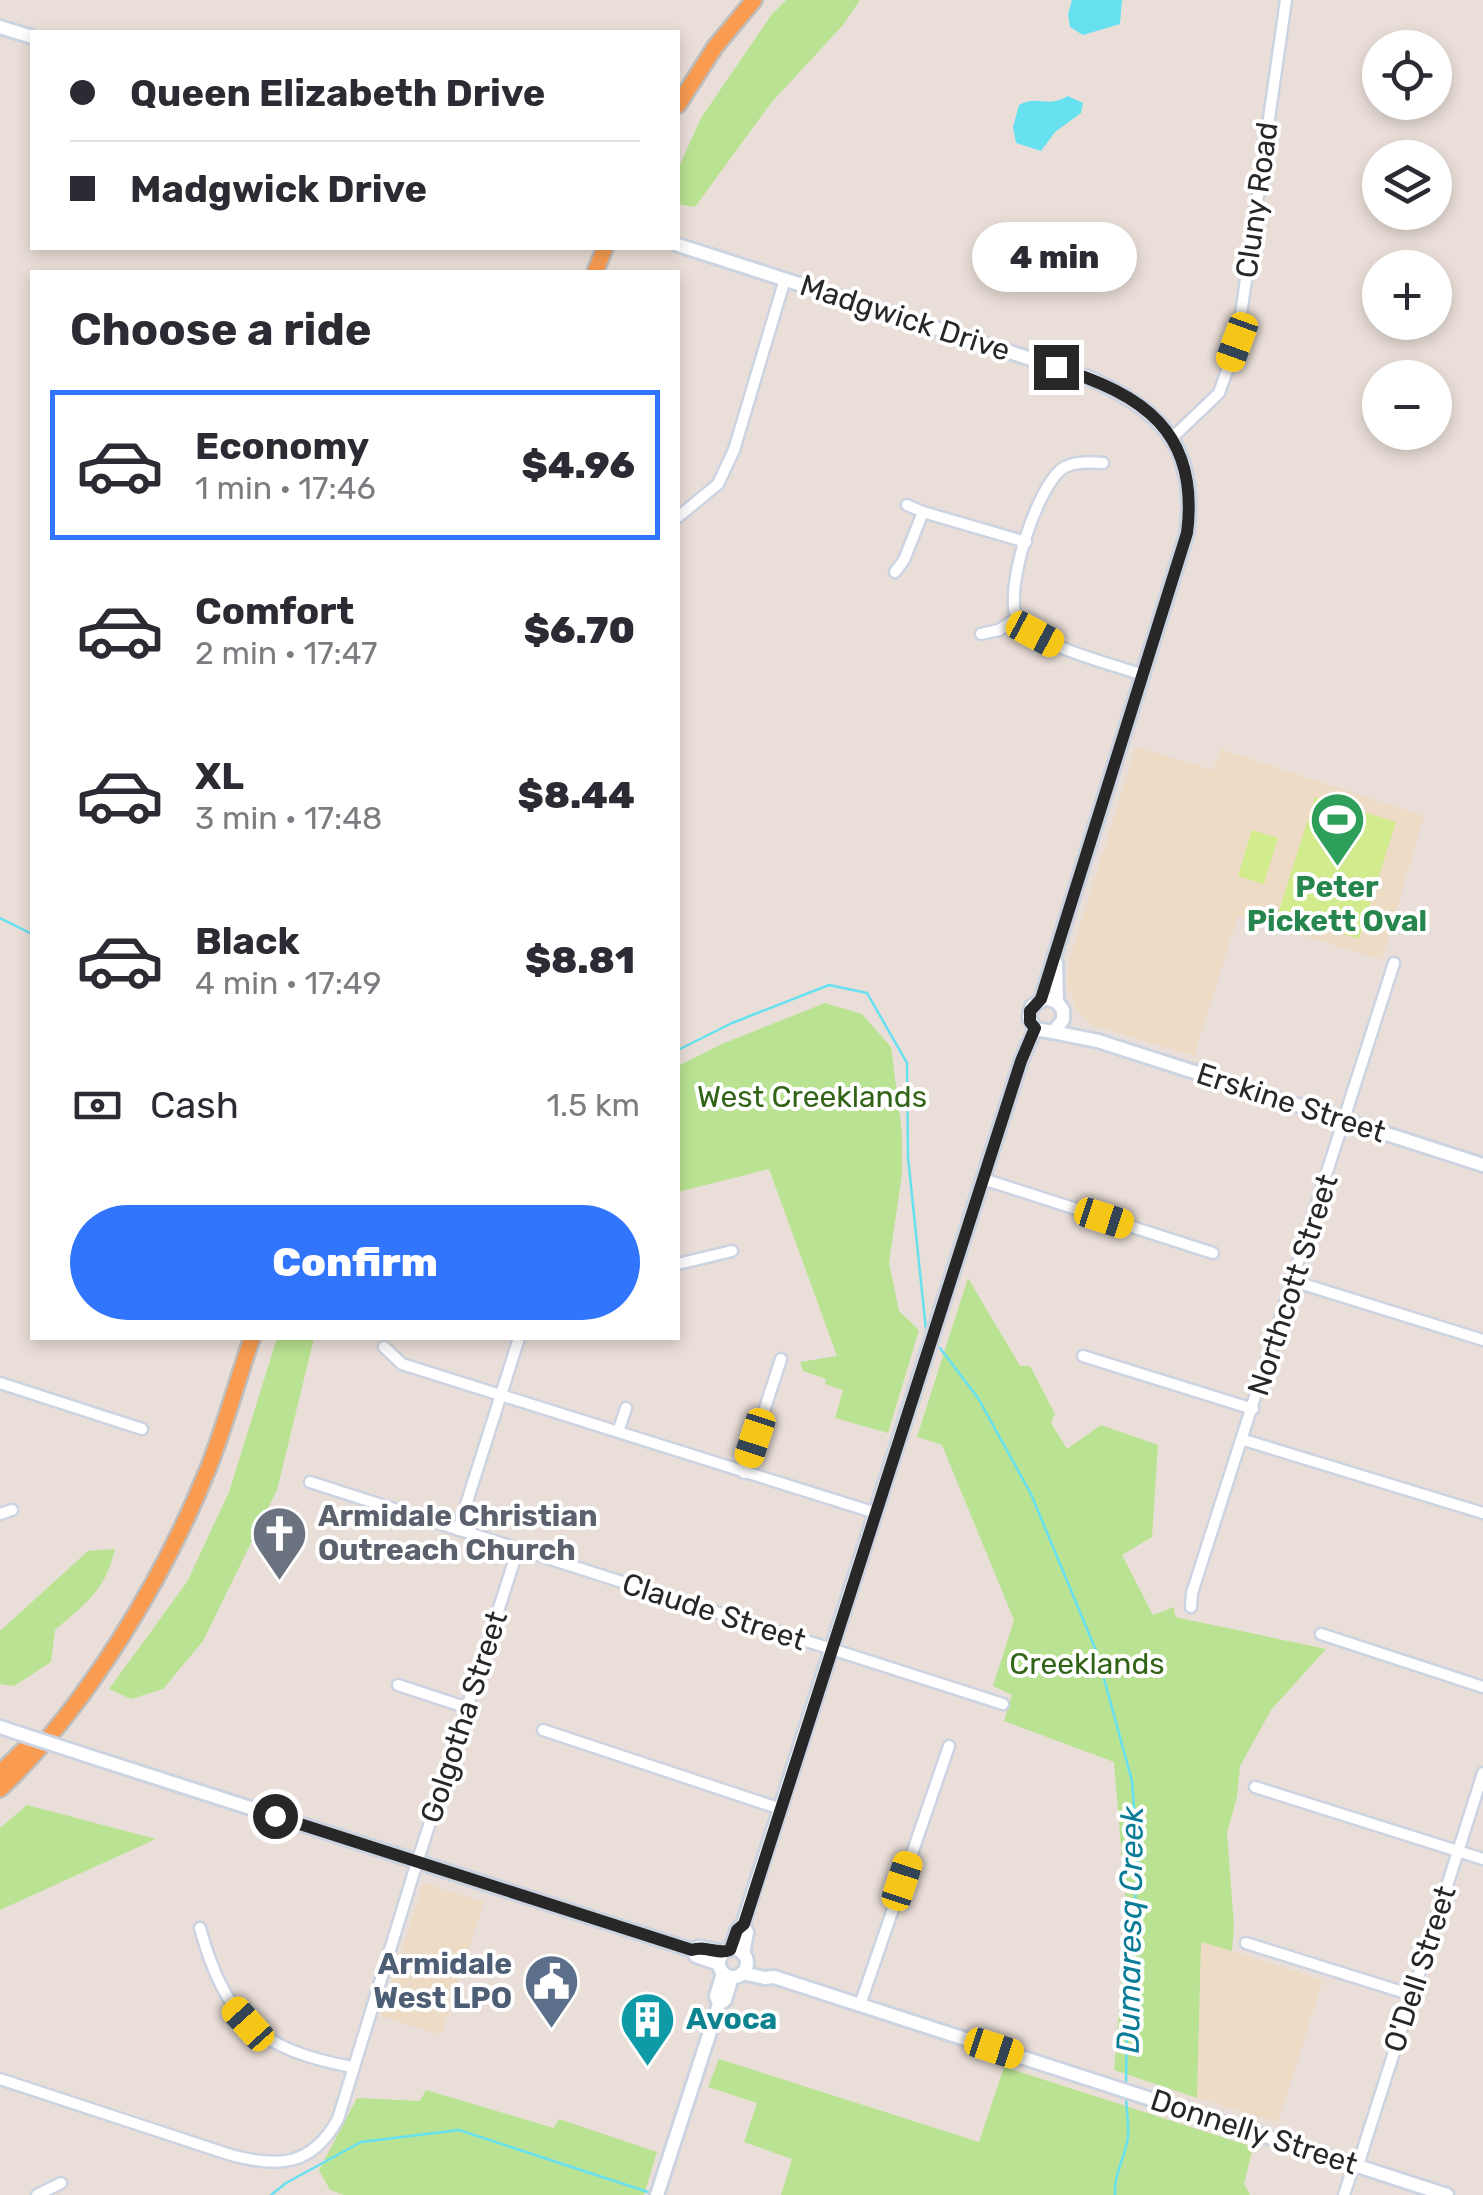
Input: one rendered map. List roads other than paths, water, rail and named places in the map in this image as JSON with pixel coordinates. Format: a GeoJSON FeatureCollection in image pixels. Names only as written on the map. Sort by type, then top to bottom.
{"type":"FeatureCollection","features":[{"type":"Feature","properties":{"kind":"highway"},"geometry":{"type":"LineString","coordinates":[[680,102],[715,46],[754,0]]}},
{"type":"Feature","properties":{"kind":"highway"},"geometry":{"type":"LineString","coordinates":[[0,1789],[59,1726],[130,1620],[208,1469],[251,1340]]}},
{"type":"Feature","properties":{"kind":"highway"},"geometry":{"type":"LineString","coordinates":[[0,1773],[102,1662]]}},
{"type":"Feature","properties":{"kind":"street","name":"Cluny Road"},"geometry":{"type":"LineString","coordinates":[[1172,438],[1219,393],[1237,342],[1286,0]]}},
{"type":"Feature","properties":{"kind":"street"},"geometry":{"type":"LineString","coordinates":[[0,26],[30,36]]}},
{"type":"Feature","properties":{"kind":"street","name":"Madgwick Drive"},"geometry":{"type":"LineString","coordinates":[[680,246],[1086,377],[1145,407],[1172,438]]}},
{"type":"Feature","properties":{"kind":"street"},"geometry":{"type":"LineString","coordinates":[[680,515],[718,484],[734,450],[785,279]]}},
{"type":"Feature","properties":{"kind":"street"},"geometry":{"type":"LineString","coordinates":[[1056,950],[1057,1002],[1064,1015],[1053,1032],[1042,1032],[1030,1022],[1030,1011],[1041,999],[1056,950],[1144,675],[1187,533],[1190,508],[1186,474],[1172,438]]}},
{"type":"Feature","properties":{"kind":"street"},"geometry":{"type":"LineString","coordinates":[[1103,462],[1064,467],[1050,481],[1040,499],[1012,594],[1018,618],[1054,644],[1144,675]]}},
{"type":"Feature","properties":{"kind":"street"},"geometry":{"type":"LineString","coordinates":[[906,505],[1026,542]]}},
{"type":"Feature","properties":{"kind":"street"},"geometry":{"type":"LineString","coordinates":[[895,572],[904,560],[923,512]]}},
{"type":"Feature","properties":{"kind":"street"},"geometry":{"type":"LineString","coordinates":[[980,634],[999,630],[1018,618]]}},
{"type":"Feature","properties":{"kind":"street","name":"Northcott Street"},"geometry":{"type":"LineString","coordinates":[[1191,1607],[1192,1593],[1394,963]]}},
{"type":"Feature","properties":{"kind":"street"},"geometry":{"type":"LineString","coordinates":[[1041,999],[1057,1002]]}},
{"type":"Feature","properties":{"kind":"street","name":"Erskine Street"},"geometry":{"type":"LineString","coordinates":[[1064,1015],[1098,1041]]}},
{"type":"Feature","properties":{"kind":"street"},"geometry":{"type":"LineString","coordinates":[[657,2195],[719,2004],[716,1996],[747,1932],[743,1926],[1021,1061],[1035,1028]]}},
{"type":"Feature","properties":{"kind":"street","name":"Erskine Street"},"geometry":{"type":"LineString","coordinates":[[1053,1032],[1098,1041],[1483,1165]]}},
{"type":"Feature","properties":{"kind":"street"},"geometry":{"type":"LineString","coordinates":[[983,1178],[1213,1254]]}},
{"type":"Feature","properties":{"kind":"street"},"geometry":{"type":"LineString","coordinates":[[680,1264],[732,1251]]}},
{"type":"Feature","properties":{"kind":"street"},"geometry":{"type":"LineString","coordinates":[[1293,1281],[1483,1340]]}},
{"type":"Feature","properties":{"kind":"street"},"geometry":{"type":"LineString","coordinates":[[458,1530],[518,1340]]}},
{"type":"Feature","properties":{"kind":"street"},"geometry":{"type":"LineString","coordinates":[[384,1346],[402,1364],[876,1513]]}},
{"type":"Feature","properties":{"kind":"street"},"geometry":{"type":"LineString","coordinates":[[1083,1356],[1253,1410]]}},
{"type":"Feature","properties":{"kind":"street"},"geometry":{"type":"LineString","coordinates":[[744,1473],[781,1359]]}},
{"type":"Feature","properties":{"kind":"street"},"geometry":{"type":"LineString","coordinates":[[0,1383],[142,1429]]}},
{"type":"Feature","properties":{"kind":"street"},"geometry":{"type":"LineString","coordinates":[[618,1432],[626,1408]]}},
{"type":"Feature","properties":{"kind":"street"},"geometry":{"type":"LineString","coordinates":[[1244,1440],[1483,1513]]}},
{"type":"Feature","properties":{"kind":"street","name":"Claude Street"},"geometry":{"type":"LineString","coordinates":[[310,1482],[1003,1704]]}},
{"type":"Feature","properties":{"kind":"street","name":"Golgotha Street"},"geometry":{"type":"LineString","coordinates":[[0,2079],[231,2155],[267,2163],[283,2164],[300,2158],[329,2135],[338,2118],[518,1549]]}},
{"type":"Feature","properties":{"kind":"street"},"geometry":{"type":"LineString","coordinates":[[1321,1634],[1483,1687]]}},
{"type":"Feature","properties":{"kind":"street"},"geometry":{"type":"LineString","coordinates":[[398,1685],[468,1708]]}},
{"type":"Feature","properties":{"kind":"street"},"geometry":{"type":"LineString","coordinates":[[0,1727],[692,1950],[699,1948],[732,1963]]}},
{"type":"Feature","properties":{"kind":"street"},"geometry":{"type":"LineString","coordinates":[[543,1730],[781,1809]]}},
{"type":"Feature","properties":{"kind":"street"},"geometry":{"type":"LineString","coordinates":[[860,2004],[948,1746]]}},
{"type":"Feature","properties":{"kind":"street","name":"O'Dell Street"},"geometry":{"type":"LineString","coordinates":[[1344,2195],[1483,1772]]}},
{"type":"Feature","properties":{"kind":"street"},"geometry":{"type":"LineString","coordinates":[[1255,1787],[1483,1859]]}},
{"type":"Feature","properties":{"kind":"street"},"geometry":{"type":"LineString","coordinates":[[200,1928],[223,1989],[248,2024],[284,2049],[310,2059],[352,2067]]}},
{"type":"Feature","properties":{"kind":"street"},"geometry":{"type":"LineString","coordinates":[[1246,1943],[1412,1996]]}},
{"type":"Feature","properties":{"kind":"street","name":"Donnelly Street"},"geometry":{"type":"LineString","coordinates":[[732,1963],[767,1969],[774,1977],[1448,2195]]}},
{"type":"Feature","properties":{"kind":"street"},"geometry":{"type":"LineString","coordinates":[[37,2195],[61,2183]]}},
{"type":"Feature","properties":{"kind":"water"},"geometry":{"type":"Polygon","coordinates":[[[1072,0],[1122,0],[1120,24],[1083,35],[1070,27],[1072,0]]]}},
{"type":"Feature","properties":{"kind":"water"},"geometry":{"type":"Polygon","coordinates":[[[1068,96],[1083,103],[1081,113],[1055,132],[1041,151],[1016,143],[1013,127],[1019,105],[1068,96]]]}},
{"type":"Feature","properties":{"kind":"waterway","name":"Dumaresq Creek"},"geometry":{"type":"LineString","coordinates":[[0,918],[30,933]]}},
{"type":"Feature","properties":{"kind":"waterway","name":"Dumaresq Creek"},"geometry":{"type":"LineString","coordinates":[[680,1049],[732,1023],[829,985],[867,993],[907,1063],[908,1157],[926,1330]]}},
{"type":"Feature","properties":{"kind":"waterway","name":"Dumaresq Creek"},"geometry":{"type":"LineString","coordinates":[[940,1348],[978,1398],[1031,1494],[1097,1653],[1132,1781],[1138,1857],[1126,2086]]}},
{"type":"Feature","properties":{"kind":"waterway","name":"Dumaresq Creek"},"geometry":{"type":"LineString","coordinates":[[1115,2195],[1128,2137],[1126,2094]]}},
{"type":"Feature","properties":{"kind":"waterway"},"geometry":{"type":"LineString","coordinates":[[271,2195],[361,2142],[459,2130],[654,2194]]}},
{"type":"Feature","properties":{"kind":"place","name":"Peter Pickett Oval"},"geometry":{"type":"Point","coordinates":[1337,868]}},
{"type":"Feature","properties":{"kind":"place","name":"Armidale Christian Outreach Church"},"geometry":{"type":"Point","coordinates":[279,1582]}},
{"type":"Feature","properties":{"kind":"place","name":"Armidale West LPO"},"geometry":{"type":"Point","coordinates":[551,2030]}},
{"type":"Feature","properties":{"kind":"place","name":"Avoca"},"geometry":{"type":"Point","coordinates":[647,2068]}},
{"type":"Feature","properties":{"kind":"park label","name":"West Creeklands"},"geometry":{"type":"Point","coordinates":[812,1097]}},
{"type":"Feature","properties":{"kind":"park label","name":"Creeklands"},"geometry":{"type":"Point","coordinates":[1087,1664]}}]}
